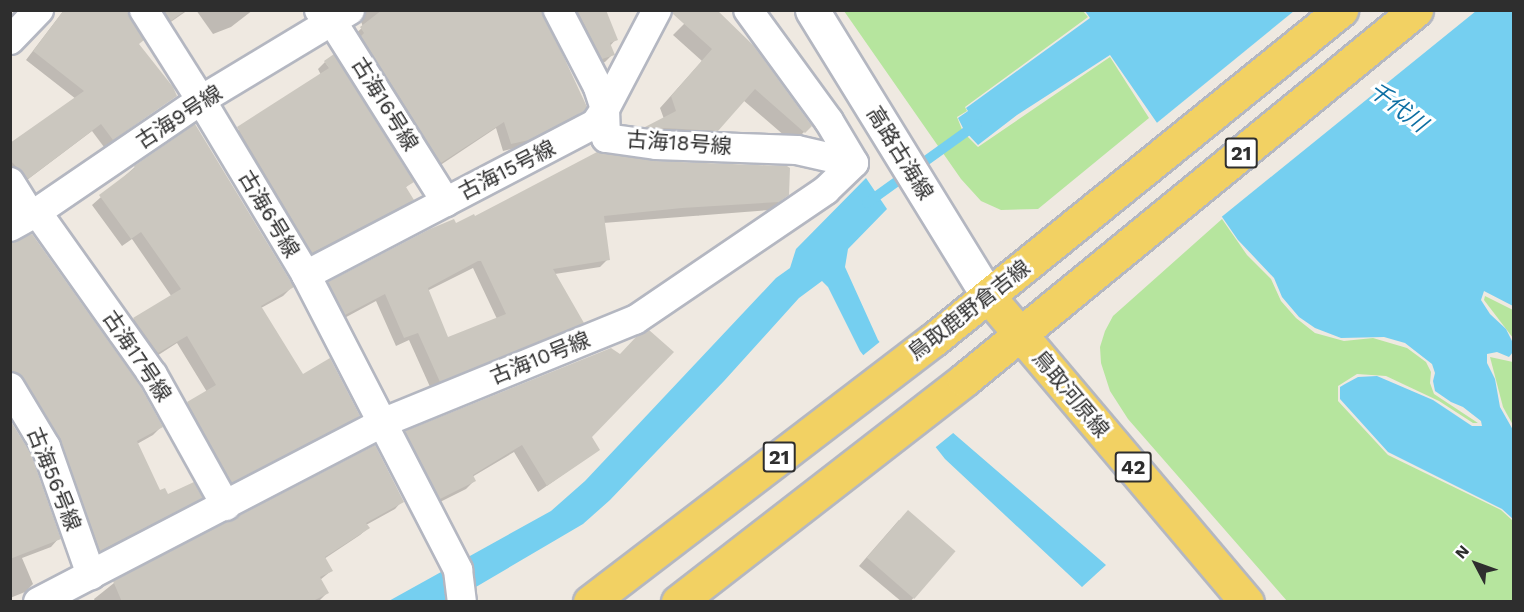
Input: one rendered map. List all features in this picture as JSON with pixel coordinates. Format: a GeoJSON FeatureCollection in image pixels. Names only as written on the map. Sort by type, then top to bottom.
{"type":"FeatureCollection","features":[{"type":"Feature","properties":{"kind":"main road","name":"高路古海線"},"geometry":{"type":"LineString","coordinates":[[812,10],[988,296]]}},
{"type":"Feature","properties":{"kind":"main road","name":"鳥取鹿野倉吉線"},"geometry":{"type":"LineString","coordinates":[[590,602],[1038,257],[1341,10]]}},
{"type":"Feature","properties":{"kind":"main road","name":"21"},"geometry":{"type":"LineString","coordinates":[[683,598],[1065,297],[1416,10]]}},
{"type":"Feature","properties":{"kind":"main road","name":"鳥取河原線"},"geometry":{"type":"LineString","coordinates":[[988,296],[1238,596]]}},
{"type":"Feature","properties":{"kind":"street"},"geometry":{"type":"LineString","coordinates":[[10,40],[39,10]]}},
{"type":"Feature","properties":{"kind":"street","name":"古海6号線"},"geometry":{"type":"LineString","coordinates":[[144,10],[306,275],[458,570],[462,602]]}},
{"type":"Feature","properties":{"kind":"street"},"geometry":{"type":"LineString","coordinates":[[558,10],[597,85],[605,109]]}},
{"type":"Feature","properties":{"kind":"street","name":"古海18号線"},"geometry":{"type":"LineString","coordinates":[[657,10],[605,109],[606,138],[656,145],[797,150],[854,163]]}},
{"type":"Feature","properties":{"kind":"street"},"geometry":{"type":"LineString","coordinates":[[748,10],[830,122],[854,163]]}},
{"type":"Feature","properties":{"kind":"street","name":"古海9号線"},"geometry":{"type":"LineString","coordinates":[[26,219],[201,100],[334,14]]}},
{"type":"Feature","properties":{"kind":"street","name":"古海16号線"},"geometry":{"type":"LineString","coordinates":[[334,14],[446,202]]}},
{"type":"Feature","properties":{"kind":"street","name":"古海15号線"},"geometry":{"type":"LineString","coordinates":[[306,275],[590,127],[605,109]]}},
{"type":"Feature","properties":{"kind":"street","name":"古海10号線"},"geometry":{"type":"LineString","coordinates":[[38,602],[382,423],[635,320],[809,202],[854,163]]}},
{"type":"Feature","properties":{"kind":"street","name":"古海17号線"},"geometry":{"type":"LineString","coordinates":[[10,182],[26,219],[153,375],[226,506]]}},
{"type":"Feature","properties":{"kind":"street","name":"古海56号線"},"geometry":{"type":"LineString","coordinates":[[10,387],[46,447],[91,575]]}},
{"type":"Feature","properties":{"kind":"green space"},"geometry":{"type":"Polygon","coordinates":[[[844,11],[1083,11],[1088,17],[965,107],[967,111],[957,117],[963,132],[978,147],[1110,57],[1149,118],[1038,209],[1001,210],[981,201],[961,179],[844,11]]]}},
{"type":"Feature","properties":{"kind":"green space"},"geometry":{"type":"Polygon","coordinates":[[[1222,219],[1247,255],[1271,279],[1281,301],[1296,318],[1315,333],[1344,341],[1373,338],[1407,348],[1426,362],[1431,372],[1430,383],[1434,394],[1478,423],[1473,423],[1439,401],[1386,376],[1357,374],[1338,386],[1338,401],[1388,455],[1501,510],[1513,521],[1513,601],[1287,601],[1128,419],[1110,391],[1101,363],[1100,347],[1105,331],[1113,316],[1222,219]]]}},
{"type":"Feature","properties":{"kind":"green space"},"geometry":{"type":"Polygon","coordinates":[[[1485,296],[1513,310],[1513,338],[1484,300],[1485,296]]]}},
{"type":"Feature","properties":{"kind":"green space"},"geometry":{"type":"Polygon","coordinates":[[[1490,357],[1513,362],[1513,425],[1503,407],[1490,357]]]}},
{"type":"Feature","properties":{"kind":"water","name":"千代川"},"geometry":{"type":"Polygon","coordinates":[[[1085,11],[1513,11],[1513,306],[1484,291],[1481,300],[1490,314],[1506,329],[1513,343],[1513,352],[1509,357],[1497,352],[1487,354],[1487,363],[1495,379],[1500,407],[1513,430],[1513,519],[1502,509],[1388,452],[1340,399],[1340,387],[1358,377],[1377,376],[1433,400],[1472,426],[1482,426],[1481,421],[1463,407],[1435,391],[1433,381],[1435,373],[1432,364],[1405,343],[1384,337],[1341,338],[1315,328],[1299,317],[1282,297],[1274,278],[1238,240],[1110,55],[1017,115],[978,145],[964,130],[958,118],[968,111],[966,108],[1090,18],[1085,11]]]}},
{"type":"Feature","properties":{"kind":"water"},"geometry":{"type":"Polygon","coordinates":[[[866,178],[887,209],[848,249],[845,267],[878,340],[952,432],[1106,565],[1082,587],[945,459],[860,351],[828,287],[822,281],[799,298],[724,381],[610,500],[583,524],[452,601],[387,602],[551,511],[585,481],[776,278],[790,268],[796,249],[866,178]]]}},
{"type":"Feature","properties":{"kind":"pier"},"geometry":{"type":"Polygon","coordinates":[[[1294,11],[1476,11],[1219,219],[1153,126],[1294,11]]]}},
{"type":"Feature","properties":{"kind":"pier"},"geometry":{"type":"Polygon","coordinates":[[[882,340],[956,431],[935,448],[861,357],[882,340]]]}},
{"type":"Feature","properties":{"kind":"building"},"geometry":{"type":"Polygon","coordinates":[[[64,10],[128,10],[144,40],[139,44],[173,87],[177,96],[113,140],[101,124],[28,179],[10,160],[10,143],[84,91],[33,51],[64,10]]]}},
{"type":"Feature","properties":{"kind":"building"},"geometry":{"type":"Polygon","coordinates":[[[164,10],[186,10],[171,21],[164,10]]]}},
{"type":"Feature","properties":{"kind":"building"},"geometry":{"type":"Polygon","coordinates":[[[382,10],[542,10],[587,107],[584,111],[529,140],[511,144],[504,122],[441,163],[361,36],[364,33],[360,27],[382,10]]]}},
{"type":"Feature","properties":{"kind":"building"},"geometry":{"type":"Polygon","coordinates":[[[577,10],[606,10],[618,40],[610,43],[615,55],[602,59],[577,10]]]}},
{"type":"Feature","properties":{"kind":"building"},"geometry":{"type":"Polygon","coordinates":[[[673,10],[717,10],[753,45],[812,126],[805,133],[755,89],[718,131],[645,127],[676,111],[671,96],[712,49],[673,14],[673,10]]]}},
{"type":"Feature","properties":{"kind":"building"},"geometry":{"type":"Polygon","coordinates":[[[334,54],[414,182],[406,187],[414,200],[312,253],[237,127],[329,68],[324,61],[334,54]]]}},
{"type":"Feature","properties":{"kind":"building"},"geometry":{"type":"Polygon","coordinates":[[[195,124],[294,287],[261,306],[303,374],[330,358],[360,416],[232,483],[187,402],[216,385],[187,336],[158,353],[133,318],[181,289],[141,232],[131,239],[99,195],[135,168],[134,166],[195,124]]]}},
{"type":"Feature","properties":{"kind":"building"},"geometry":{"type":"Polygon","coordinates":[[[597,152],[655,161],[787,166],[790,168],[789,195],[779,202],[604,216],[610,260],[553,269],[584,323],[440,382],[418,333],[404,338],[385,294],[345,315],[328,282],[430,229],[454,219],[456,223],[474,214],[475,216],[597,152]],[[481,261],[428,288],[448,337],[506,314],[481,261]]]}},
{"type":"Feature","properties":{"kind":"building"},"geometry":{"type":"Polygon","coordinates":[[[32,234],[139,384],[163,427],[137,441],[160,490],[165,488],[168,494],[194,482],[203,498],[100,551],[60,439],[24,379],[10,371],[10,243],[32,234]]]}},
{"type":"Feature","properties":{"kind":"building"},"geometry":{"type":"Polygon","coordinates":[[[649,330],[674,352],[592,437],[600,450],[547,486],[522,445],[473,475],[476,481],[440,499],[405,431],[611,348],[620,354],[636,337],[649,330]]]}},
{"type":"Feature","properties":{"kind":"building"},"geometry":{"type":"Polygon","coordinates":[[[10,420],[31,454],[61,539],[10,559],[10,420]]]}},
{"type":"Feature","properties":{"kind":"building"},"geometry":{"type":"Polygon","coordinates":[[[375,445],[404,502],[366,523],[370,528],[325,557],[333,571],[320,577],[329,593],[311,602],[122,602],[113,581],[375,445]]]}},
{"type":"Feature","properties":{"kind":"building"},"geometry":{"type":"Polygon","coordinates":[[[908,510],[956,551],[914,599],[867,558],[908,510]]]}},
{"type":"Feature","properties":{"kind":"waterway"},"geometry":{"type":"LineString","coordinates":[[867,203],[977,124]]}}]}
